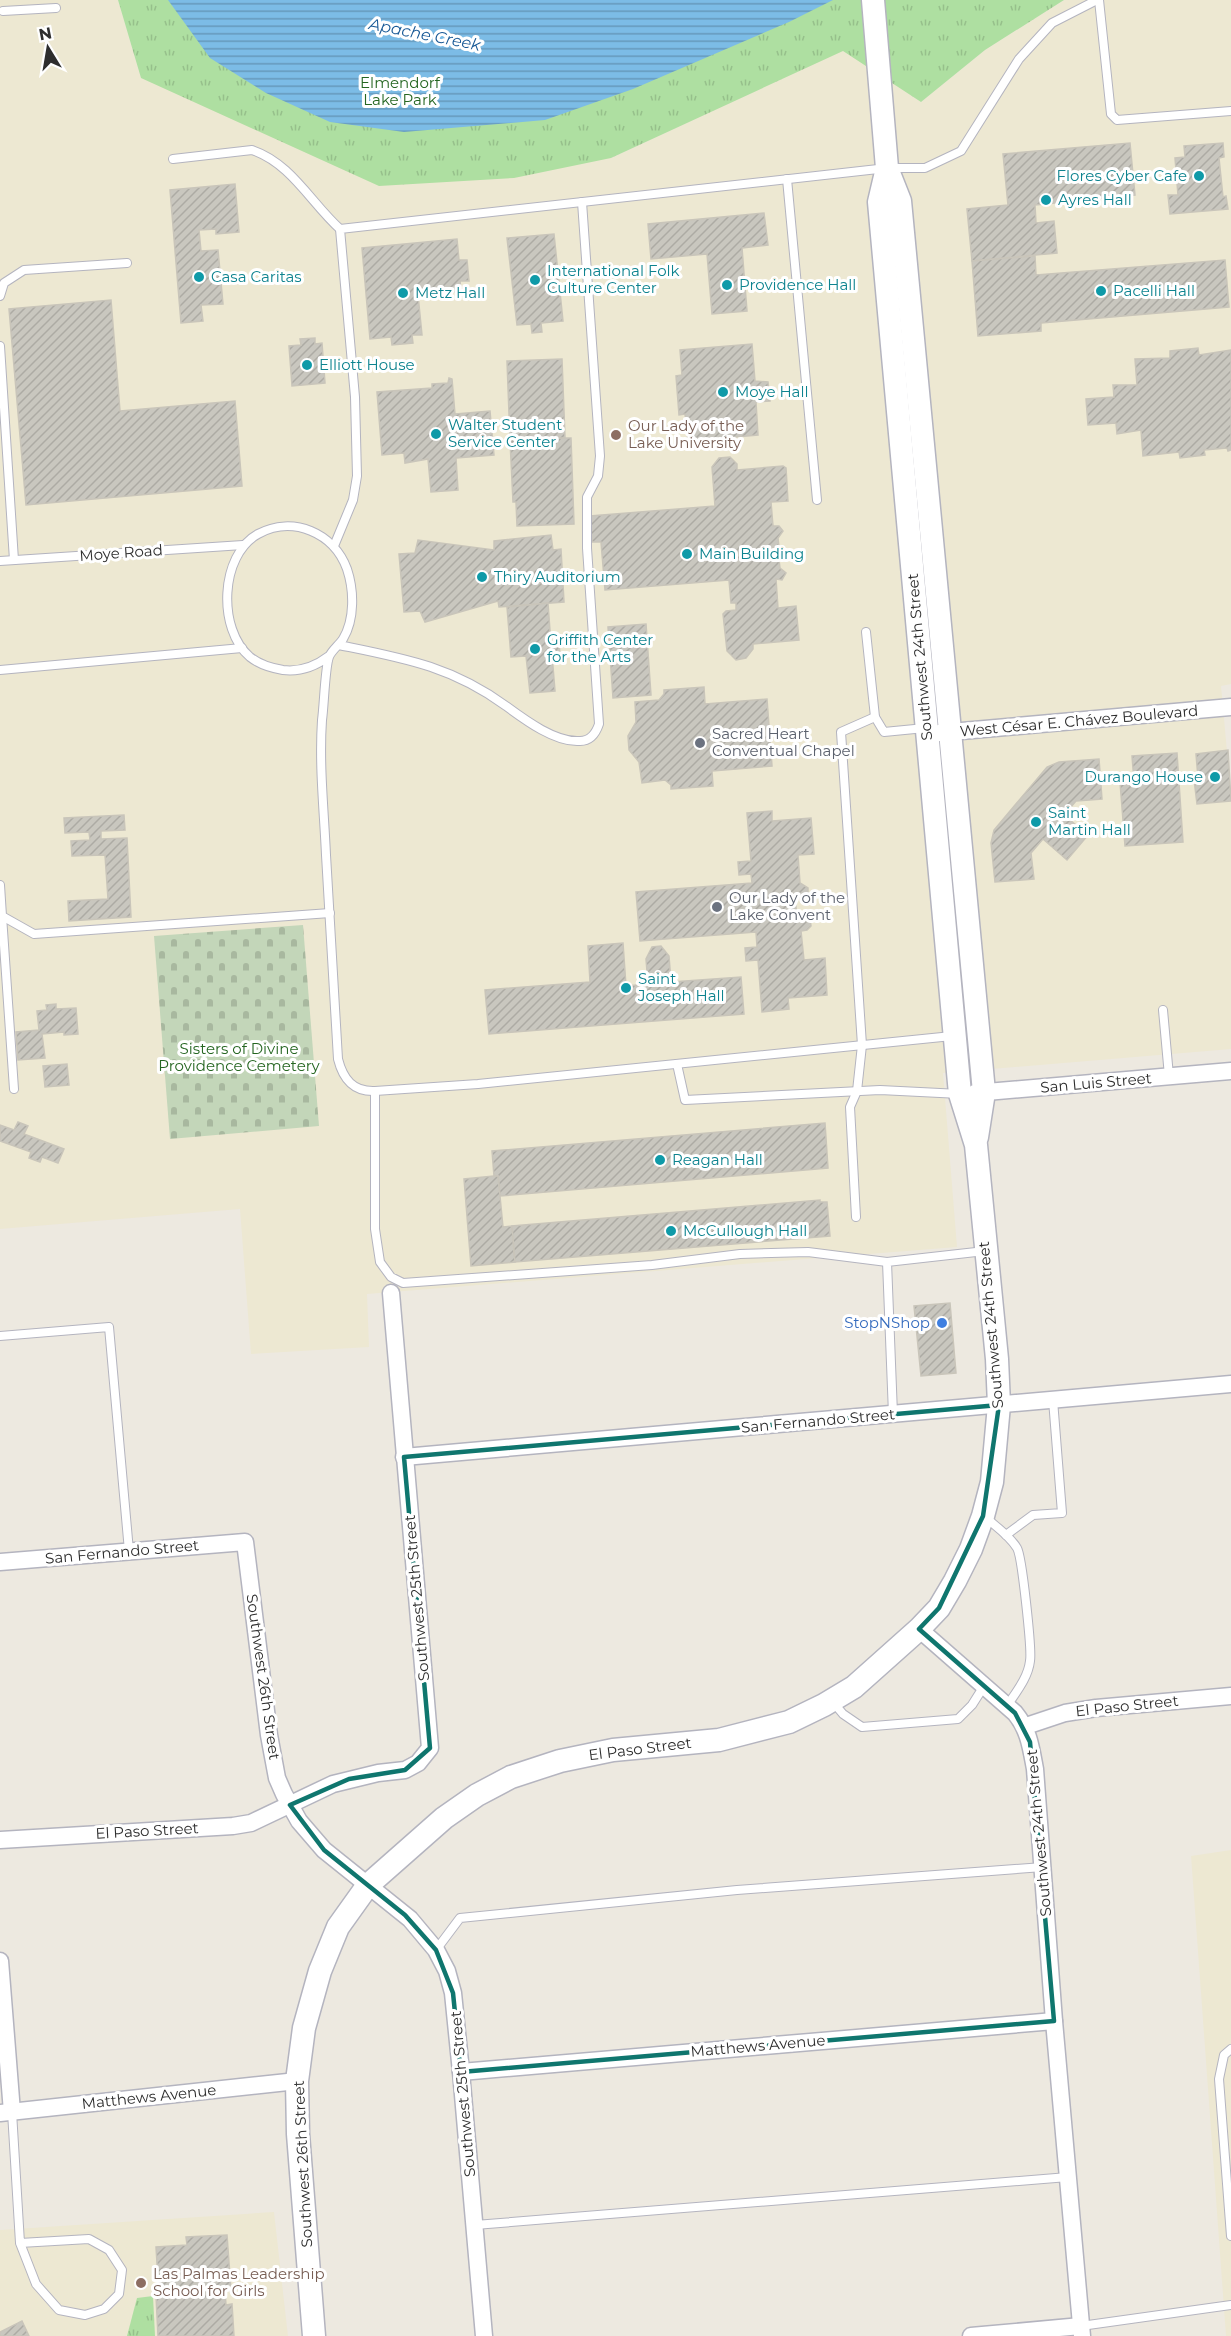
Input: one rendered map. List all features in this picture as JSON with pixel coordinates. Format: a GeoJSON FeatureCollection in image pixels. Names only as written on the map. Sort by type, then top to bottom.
{"type":"FeatureCollection","features":[{"type":"Feature","properties":{"kind":"main road","name":"Southwest 24th Street"},"geometry":{"type":"LineString","coordinates":[[873,2],[887,168],[900,201],[984,1092],[976,1145]]}},
{"type":"Feature","properties":{"kind":"main road","name":"Southwest 24th Street"},"geometry":{"type":"LineString","coordinates":[[887,168],[879,202],[926,731],[960,1094],[976,1145],[997,1359],[999,1405],[992,1482],[983,1516],[971,1549],[955,1581],[939,1608],[920,1629]]}},
{"type":"Feature","properties":{"kind":"main road","name":"El Paso Street"},"geometry":{"type":"LineString","coordinates":[[368,1885],[444,1818],[477,1795],[511,1777],[560,1761],[613,1750],[719,1740],[789,1722],[854,1687],[920,1629]]}},
{"type":"Feature","properties":{"kind":"main road","name":"Southwest 26th Street"},"geometry":{"type":"LineString","coordinates":[[314,2336],[298,2134],[297,2081],[304,2028],[320,1971],[338,1927],[368,1885]]}},
{"type":"Feature","properties":{"kind":"street","name":"West César E. Chávez Boulevard"},"geometry":{"type":"LineString","coordinates":[[926,731],[950,732],[1231,707]]}},
{"type":"Feature","properties":{"kind":"street","name":"San Luis Street"},"geometry":{"type":"LineString","coordinates":[[960,1094],[1231,1071]]}},
{"type":"Feature","properties":{"kind":"street","name":"Southwest 25th Street"},"geometry":{"type":"LineString","coordinates":[[290,1805],[341,1781],[405,1770],[418,1763],[430,1748],[391,1285]]}},
{"type":"Feature","properties":{"kind":"street","name":"San Fernando Street"},"geometry":{"type":"LineString","coordinates":[[404,1457],[1231,1384]]}},
{"type":"Feature","properties":{"kind":"street","name":"San Fernando Street"},"geometry":{"type":"LineString","coordinates":[[0,1562],[244,1542]]}},
{"type":"Feature","properties":{"kind":"street","name":"Southwest 26th Street"},"geometry":{"type":"LineString","coordinates":[[244,1542],[269,1735],[277,1778],[298,1821],[324,1850],[368,1885]]}},
{"type":"Feature","properties":{"kind":"street"},"geometry":{"type":"LineString","coordinates":[[920,1629],[1007,1706],[1026,1726]]}},
{"type":"Feature","properties":{"kind":"street","name":"El Paso Street"},"geometry":{"type":"LineString","coordinates":[[1026,1726],[1065,1713],[1096,1708],[1231,1696]]}},
{"type":"Feature","properties":{"kind":"street","name":"Southwest 24th Street"},"geometry":{"type":"LineString","coordinates":[[1026,1726],[1035,1769],[1054,2021],[1082,2331]]}},
{"type":"Feature","properties":{"kind":"street","name":"El Paso Street"},"geometry":{"type":"LineString","coordinates":[[0,1840],[233,1826],[251,1823],[290,1805]]}},
{"type":"Feature","properties":{"kind":"street","name":"Southwest 25th Street"},"geometry":{"type":"LineString","coordinates":[[368,1885],[410,1919],[436,1950],[447,1971],[453,1994],[484,2336]]}},
{"type":"Feature","properties":{"kind":"street"},"geometry":{"type":"LineString","coordinates":[[0,1961],[6,2112]]}},
{"type":"Feature","properties":{"kind":"street","name":"Matthews Avenue"},"geometry":{"type":"LineString","coordinates":[[461,2072],[1054,2021]]}},
{"type":"Feature","properties":{"kind":"street","name":"Matthews Avenue"},"geometry":{"type":"LineString","coordinates":[[6,2112],[297,2081]]}},
{"type":"Feature","properties":{"kind":"street"},"geometry":{"type":"LineString","coordinates":[[971,2336],[1082,2331]]}},
{"type":"Feature","properties":{"kind":"lane"},"geometry":{"type":"LineString","coordinates":[[340,229],[887,168],[926,168],[961,151],[1019,58],[1052,23],[1098,0],[1111,114],[1117,120],[1231,111]]}},
{"type":"Feature","properties":{"kind":"lane"},"geometry":{"type":"LineString","coordinates":[[3,11],[56,8]]}},
{"type":"Feature","properties":{"kind":"lane"},"geometry":{"type":"LineString","coordinates":[[173,159],[252,150],[264,154],[283,168],[305,190],[324,215],[340,229],[355,397],[357,476],[353,500],[334,546]]}},
{"type":"Feature","properties":{"kind":"lane"},"geometry":{"type":"LineString","coordinates":[[787,180],[817,500]]}},
{"type":"Feature","properties":{"kind":"lane"},"geometry":{"type":"LineString","coordinates":[[339,645],[392,655],[452,674],[479,689],[523,720],[548,733],[581,741],[591,738],[596,732],[599,724],[587,548],[587,497],[598,476],[600,456],[582,202]]}},
{"type":"Feature","properties":{"kind":"lane"},"geometry":{"type":"LineString","coordinates":[[0,296],[4,283],[24,270],[127,262]]}},
{"type":"Feature","properties":{"kind":"lane"},"geometry":{"type":"LineString","coordinates":[[0,346],[14,560]]}},
{"type":"Feature","properties":{"kind":"lane"},"geometry":{"type":"LineString","coordinates":[[301,526],[317,533],[334,546],[346,567],[352,602],[348,629],[339,645],[329,656],[306,668],[289,671],[264,665],[242,648],[234,633],[227,606],[233,561],[243,545],[259,533],[278,527],[301,526]]}},
{"type":"Feature","properties":{"kind":"lane","name":"Moye Road"},"geometry":{"type":"LineString","coordinates":[[0,561],[243,545]]}},
{"type":"Feature","properties":{"kind":"lane"},"geometry":{"type":"LineString","coordinates":[[866,632],[875,717],[884,732],[926,731]]}},
{"type":"Feature","properties":{"kind":"lane"},"geometry":{"type":"LineString","coordinates":[[0,670],[242,648]]}},
{"type":"Feature","properties":{"kind":"lane"},"geometry":{"type":"LineString","coordinates":[[329,656],[322,722],[321,770],[338,1059],[345,1079],[360,1090],[478,1084],[956,1036]]}},
{"type":"Feature","properties":{"kind":"lane"},"geometry":{"type":"LineString","coordinates":[[856,1217],[850,1107],[857,1091],[862,1045],[841,732],[875,717]]}},
{"type":"Feature","properties":{"kind":"lane"},"geometry":{"type":"LineString","coordinates":[[0,885],[14,1089]]}},
{"type":"Feature","properties":{"kind":"lane"},"geometry":{"type":"LineString","coordinates":[[2,916],[34,934],[330,913]]}},
{"type":"Feature","properties":{"kind":"lane"},"geometry":{"type":"LineString","coordinates":[[1163,1010],[1169,1076]]}},
{"type":"Feature","properties":{"kind":"lane"},"geometry":{"type":"LineString","coordinates":[[677,1064],[685,1100],[880,1090],[960,1094]]}},
{"type":"Feature","properties":{"kind":"lane"},"geometry":{"type":"LineString","coordinates":[[375,1091],[375,1229],[380,1262],[391,1285],[652,1265],[740,1254],[808,1252],[887,1262],[986,1251]]}},
{"type":"Feature","properties":{"kind":"lane"},"geometry":{"type":"LineString","coordinates":[[887,1262],[893,1414]]}},
{"type":"Feature","properties":{"kind":"lane"},"geometry":{"type":"LineString","coordinates":[[0,1336],[109,1327],[129,1551]]}},
{"type":"Feature","properties":{"kind":"lane"},"geometry":{"type":"LineString","coordinates":[[1006,1535],[1033,1515],[1062,1513],[1053,1400]]}},
{"type":"Feature","properties":{"kind":"lane"},"geometry":{"type":"LineString","coordinates":[[983,1516],[1006,1535],[1018,1549],[1031,1660],[1026,1676],[1007,1706]]}},
{"type":"Feature","properties":{"kind":"lane"},"geometry":{"type":"LineString","coordinates":[[831,1701],[843,1714],[862,1727],[958,1719],[972,1705],[984,1686]]}},
{"type":"Feature","properties":{"kind":"lane"},"geometry":{"type":"LineString","coordinates":[[436,1950],[460,1918],[737,1890],[1043,1867]]}},
{"type":"Feature","properties":{"kind":"lane"},"geometry":{"type":"LineString","coordinates":[[1231,2049],[1224,2055],[1219,2079],[1231,2236]]}},
{"type":"Feature","properties":{"kind":"lane"},"geometry":{"type":"LineString","coordinates":[[6,2112],[20,2243],[36,2284],[59,2310],[85,2315],[104,2309],[119,2294],[122,2270],[109,2250],[89,2238],[20,2243]]}},
{"type":"Feature","properties":{"kind":"lane"},"geometry":{"type":"LineString","coordinates":[[475,2225],[1068,2177]]}},
{"type":"Feature","properties":{"kind":"lane"},"geometry":{"type":"LineString","coordinates":[[1082,2331],[1231,2305]]}},
{"type":"Feature","properties":{"kind":"highlighted area"},"geometry":{"type":"Polygon","coordinates":[[[999,1405],[983,1516],[939,1608],[919,1629],[1015,1713],[1030,1742],[1054,2021],[461,2072],[453,1993],[436,1950],[405,1915],[324,1850],[290,1805],[349,1779],[405,1770],[430,1748],[404,1457],[999,1405]]]}},
{"type":"Feature","properties":{"kind":"shaded area","name":"Our Lady of the Lake University"},"geometry":{"type":"Polygon","coordinates":[[[0,0],[118,0],[141,78],[611,158],[844,50],[921,102],[985,50],[1064,0],[1231,0],[1231,684],[1221,686],[1231,795],[1231,1049],[943,1073],[957,1247],[367,1294],[369,1347],[251,1354],[240,1209],[0,1229],[0,0]]]}},
{"type":"Feature","properties":{"kind":"shaded area"},"geometry":{"type":"Polygon","coordinates":[[[1231,1850],[1231,2336],[1226,2336],[1191,1856],[1231,1850]]]}},
{"type":"Feature","properties":{"kind":"shaded area","name":"Las Palmas Leadership School for Girls"},"geometry":{"type":"Polygon","coordinates":[[[274,2212],[288,2336],[0,2336],[0,2230],[274,2212]]]}},
{"type":"Feature","properties":{"kind":"green space","name":"Elmendorf Lake Park"},"geometry":{"type":"Polygon","coordinates":[[[118,0],[1064,0],[985,50],[921,102],[843,51],[611,158],[514,178],[379,186],[141,78],[118,0]]]}},
{"type":"Feature","properties":{"kind":"green space","name":"Sisters of Divine Providence Cemetery"},"geometry":{"type":"Polygon","coordinates":[[[303,925],[319,1126],[170,1139],[154,936],[303,925]]]}},
{"type":"Feature","properties":{"kind":"green space"},"geometry":{"type":"Polygon","coordinates":[[[153,2296],[155,2336],[127,2336],[137,2298],[153,2296]]]}},
{"type":"Feature","properties":{"kind":"water","name":"Apache Creek"},"geometry":{"type":"Polygon","coordinates":[[[168,0],[833,0],[789,22],[633,89],[545,120],[404,132],[330,122],[266,93],[210,58],[168,0]]]}},
{"type":"Feature","properties":{"kind":"building","name":"Ayres Hall"},"geometry":{"type":"Polygon","coordinates":[[[1130,143],[1135,195],[1035,205],[1036,223],[1054,221],[1057,253],[972,261],[967,209],[1008,205],[1003,154],[1130,143]]]}},
{"type":"Feature","properties":{"kind":"building","name":"Flores Cyber Cafe"},"geometry":{"type":"Polygon","coordinates":[[[1223,143],[1224,157],[1219,158],[1223,197],[1226,196],[1228,209],[1170,214],[1168,195],[1178,195],[1175,158],[1185,157],[1184,146],[1223,143]]]}},
{"type":"Feature","properties":{"kind":"building","name":"Casa Caritas"},"geometry":{"type":"Polygon","coordinates":[[[235,184],[239,232],[216,234],[216,229],[199,230],[201,251],[218,250],[223,304],[201,305],[203,321],[181,323],[170,190],[235,184]]]}},
{"type":"Feature","properties":{"kind":"building","name":"Providence Hall"},"geometry":{"type":"Polygon","coordinates":[[[764,213],[768,245],[742,248],[747,311],[712,314],[707,254],[651,259],[648,224],[764,213]]]}},
{"type":"Feature","properties":{"kind":"building","name":"International Folk Culture Center"},"geometry":{"type":"Polygon","coordinates":[[[554,234],[563,321],[541,323],[542,332],[532,333],[531,324],[517,325],[507,238],[554,234]]]}},
{"type":"Feature","properties":{"kind":"building","name":"Metz Hall"},"geometry":{"type":"Polygon","coordinates":[[[457,239],[459,260],[467,260],[469,281],[460,281],[461,291],[418,295],[422,335],[412,335],[413,343],[392,345],[391,337],[370,339],[362,248],[457,239]]]}},
{"type":"Feature","properties":{"kind":"building","name":"Pacelli Hall"},"geometry":{"type":"Polygon","coordinates":[[[1035,256],[1036,275],[1225,260],[1229,307],[1041,323],[1041,331],[978,336],[972,261],[1035,256]]]}},
{"type":"Feature","properties":{"kind":"building"},"geometry":{"type":"Polygon","coordinates":[[[111,300],[120,411],[235,401],[242,486],[26,505],[9,309],[111,300]]]}},
{"type":"Feature","properties":{"kind":"building","name":"Elliott House"},"geometry":{"type":"Polygon","coordinates":[[[315,338],[315,344],[322,343],[325,383],[292,386],[289,346],[301,345],[300,339],[315,338]]]}},
{"type":"Feature","properties":{"kind":"building","name":"Moye Hall"},"geometry":{"type":"Polygon","coordinates":[[[752,344],[755,381],[768,382],[770,401],[756,402],[758,435],[688,441],[685,414],[679,415],[676,376],[682,375],[680,350],[752,344]]]}},
{"type":"Feature","properties":{"kind":"building"},"geometry":{"type":"Polygon","coordinates":[[[1198,348],[1199,355],[1231,350],[1231,450],[1228,451],[1227,448],[1204,450],[1205,455],[1180,458],[1179,452],[1143,456],[1141,430],[1117,434],[1116,423],[1088,425],[1086,399],[1114,397],[1113,385],[1137,385],[1135,359],[1170,358],[1170,351],[1198,348]]]}},
{"type":"Feature","properties":{"kind":"building"},"geometry":{"type":"Polygon","coordinates":[[[562,359],[565,438],[510,440],[507,361],[562,359]]]}},
{"type":"Feature","properties":{"kind":"building","name":"Walter Student Service Center"},"geometry":{"type":"Polygon","coordinates":[[[449,378],[452,379],[455,414],[490,411],[494,455],[456,458],[458,490],[431,492],[428,459],[405,463],[404,453],[382,455],[377,392],[432,388],[432,384],[448,383],[449,378]]]}},
{"type":"Feature","properties":{"kind":"building"},"geometry":{"type":"Polygon","coordinates":[[[571,438],[574,524],[517,526],[516,502],[513,502],[510,440],[571,438]]]}},
{"type":"Feature","properties":{"kind":"building","name":"Main Building"},"geometry":{"type":"Polygon","coordinates":[[[730,457],[737,464],[737,470],[783,466],[786,468],[788,501],[771,502],[773,526],[779,526],[783,531],[778,538],[779,547],[772,548],[774,561],[779,560],[780,568],[786,573],[782,580],[776,579],[778,608],[796,606],[799,640],[753,644],[753,649],[746,658],[736,660],[727,651],[723,614],[726,611],[736,610],[736,603],[731,603],[729,580],[605,590],[601,542],[592,542],[590,516],[715,506],[712,467],[719,458],[730,457]]]}},
{"type":"Feature","properties":{"kind":"building","name":"Thiry Auditorium"},"geometry":{"type":"Polygon","coordinates":[[[551,535],[553,550],[561,549],[564,602],[499,607],[498,601],[425,622],[420,611],[404,612],[399,554],[415,553],[418,540],[494,550],[494,541],[551,535]]]}},
{"type":"Feature","properties":{"kind":"building","name":"Griffith Center for the Arts"},"geometry":{"type":"Polygon","coordinates":[[[548,603],[551,645],[559,644],[560,654],[552,655],[555,691],[530,693],[526,656],[511,657],[507,607],[548,603]]]}},
{"type":"Feature","properties":{"kind":"building"},"geometry":{"type":"Polygon","coordinates":[[[646,624],[651,695],[613,698],[608,627],[646,624]]]}},
{"type":"Feature","properties":{"kind":"building","name":"Sacred Heart Conventual Chapel"},"geometry":{"type":"Polygon","coordinates":[[[704,687],[705,704],[767,699],[772,766],[712,771],[713,786],[671,789],[671,785],[665,780],[642,783],[639,762],[629,750],[628,736],[636,722],[635,702],[659,700],[664,690],[704,687]]]}},
{"type":"Feature","properties":{"kind":"building","name":"Durango House"},"geometry":{"type":"Polygon","coordinates":[[[1228,750],[1231,801],[1197,804],[1194,779],[1198,778],[1196,754],[1228,750]]]}},
{"type":"Feature","properties":{"kind":"building"},"geometry":{"type":"Polygon","coordinates":[[[1177,753],[1183,842],[1125,846],[1120,782],[1134,781],[1132,756],[1177,753]]]}},
{"type":"Feature","properties":{"kind":"building","name":"Saint Martin Hall"},"geometry":{"type":"Polygon","coordinates":[[[1099,759],[1102,799],[1076,801],[1064,815],[1088,835],[1067,860],[1043,839],[1031,853],[1034,879],[995,882],[991,843],[994,830],[1047,767],[1059,762],[1099,759]]]}},
{"type":"Feature","properties":{"kind":"building","name":"Our Lady of the Lake Convent"},"geometry":{"type":"Polygon","coordinates":[[[772,811],[772,821],[811,818],[814,854],[798,855],[800,883],[808,888],[808,893],[804,898],[795,899],[797,916],[805,915],[810,919],[811,926],[801,931],[804,960],[825,958],[827,995],[788,998],[789,1009],[762,1012],[758,960],[746,961],[745,948],[757,947],[756,932],[640,941],[636,892],[752,883],[751,874],[739,875],[738,862],[751,861],[747,813],[772,811]]]}},
{"type":"Feature","properties":{"kind":"building"},"geometry":{"type":"Polygon","coordinates":[[[124,815],[125,830],[101,831],[101,839],[127,838],[131,917],[69,921],[68,901],[108,899],[105,855],[72,856],[71,841],[90,840],[89,832],[65,833],[64,818],[124,815]]]}},
{"type":"Feature","properties":{"kind":"building","name":"Saint Joseph Hall"},"geometry":{"type":"Polygon","coordinates":[[[623,943],[626,986],[648,984],[646,959],[652,947],[661,946],[669,956],[671,982],[741,977],[744,1014],[489,1034],[485,990],[590,982],[588,946],[623,943]]]}},
{"type":"Feature","properties":{"kind":"building"},"geometry":{"type":"Polygon","coordinates":[[[56,1004],[56,1009],[76,1008],[78,1034],[64,1035],[64,1032],[42,1034],[45,1058],[18,1060],[16,1032],[39,1030],[37,1011],[47,1010],[46,1005],[56,1004]]]}},
{"type":"Feature","properties":{"kind":"building"},"geometry":{"type":"Polygon","coordinates":[[[67,1064],[69,1085],[45,1087],[43,1066],[67,1064]]]}},
{"type":"Feature","properties":{"kind":"building"},"geometry":{"type":"Polygon","coordinates":[[[18,1122],[28,1126],[24,1134],[64,1149],[58,1163],[42,1157],[40,1162],[29,1158],[31,1152],[0,1141],[0,1125],[14,1130],[18,1122]]]}},
{"type":"Feature","properties":{"kind":"building","name":"Reagan Hall"},"geometry":{"type":"Polygon","coordinates":[[[825,1123],[828,1168],[500,1196],[498,1176],[494,1176],[492,1151],[825,1123]]]}},
{"type":"Feature","properties":{"kind":"building"},"geometry":{"type":"Polygon","coordinates":[[[498,1176],[503,1227],[512,1226],[515,1262],[471,1266],[464,1179],[498,1176]]]}},
{"type":"Feature","properties":{"kind":"building","name":"McCullough Hall"},"geometry":{"type":"Polygon","coordinates":[[[820,1200],[820,1202],[827,1202],[830,1236],[515,1262],[512,1226],[820,1200]]]}},
{"type":"Feature","properties":{"kind":"building"},"geometry":{"type":"Polygon","coordinates":[[[950,1303],[956,1373],[921,1376],[914,1306],[950,1303]]]}},
{"type":"Feature","properties":{"kind":"building"},"geometry":{"type":"Polygon","coordinates":[[[227,2235],[231,2290],[225,2291],[226,2305],[232,2304],[234,2336],[158,2336],[156,2296],[159,2296],[156,2247],[187,2245],[186,2237],[227,2235]]]}},
{"type":"Feature","properties":{"kind":"building"},"geometry":{"type":"Polygon","coordinates":[[[22,2321],[29,2336],[0,2336],[0,2332],[22,2321]]]}},
{"type":"Feature","properties":{"kind":"place","name":"Flores Cyber Cafe"},"geometry":{"type":"Point","coordinates":[1199,176]}},
{"type":"Feature","properties":{"kind":"place","name":"Ayres Hall"},"geometry":{"type":"Point","coordinates":[1046,200]}},
{"type":"Feature","properties":{"kind":"place","name":"Casa Caritas"},"geometry":{"type":"Point","coordinates":[199,277]}},
{"type":"Feature","properties":{"kind":"place","name":"International Folk Culture Center"},"geometry":{"type":"Point","coordinates":[535,280]}},
{"type":"Feature","properties":{"kind":"place","name":"Providence Hall"},"geometry":{"type":"Point","coordinates":[727,285]}},
{"type":"Feature","properties":{"kind":"place","name":"Pacelli Hall"},"geometry":{"type":"Point","coordinates":[1101,291]}},
{"type":"Feature","properties":{"kind":"place","name":"Metz Hall"},"geometry":{"type":"Point","coordinates":[403,293]}},
{"type":"Feature","properties":{"kind":"place","name":"Elliott House"},"geometry":{"type":"Point","coordinates":[307,365]}},
{"type":"Feature","properties":{"kind":"place","name":"Moye Hall"},"geometry":{"type":"Point","coordinates":[723,392]}},
{"type":"Feature","properties":{"kind":"place","name":"Walter Student Service Center"},"geometry":{"type":"Point","coordinates":[436,434]}},
{"type":"Feature","properties":{"kind":"place","name":"Our Lady of the Lake University"},"geometry":{"type":"Point","coordinates":[616,435]}},
{"type":"Feature","properties":{"kind":"place","name":"Main Building"},"geometry":{"type":"Point","coordinates":[687,554]}},
{"type":"Feature","properties":{"kind":"place","name":"Thiry Auditorium"},"geometry":{"type":"Point","coordinates":[482,577]}},
{"type":"Feature","properties":{"kind":"place","name":"Griffith Center for the Arts"},"geometry":{"type":"Point","coordinates":[535,649]}},
{"type":"Feature","properties":{"kind":"place","name":"Sacred Heart Conventual Chapel"},"geometry":{"type":"Point","coordinates":[700,743]}},
{"type":"Feature","properties":{"kind":"place","name":"Durango House"},"geometry":{"type":"Point","coordinates":[1215,777]}},
{"type":"Feature","properties":{"kind":"place","name":"Saint Martin Hall"},"geometry":{"type":"Point","coordinates":[1036,822]}},
{"type":"Feature","properties":{"kind":"place","name":"Our Lady of the Lake Convent"},"geometry":{"type":"Point","coordinates":[717,907]}},
{"type":"Feature","properties":{"kind":"place","name":"Saint Joseph Hall"},"geometry":{"type":"Point","coordinates":[626,988]}},
{"type":"Feature","properties":{"kind":"place","name":"Reagan Hall"},"geometry":{"type":"Point","coordinates":[660,1160]}},
{"type":"Feature","properties":{"kind":"place","name":"McCullough Hall"},"geometry":{"type":"Point","coordinates":[671,1231]}},
{"type":"Feature","properties":{"kind":"place","name":"StopNShop"},"geometry":{"type":"Point","coordinates":[942,1323]}},
{"type":"Feature","properties":{"kind":"place","name":"Las Palmas Leadership School for Girls"},"geometry":{"type":"Point","coordinates":[141,2283]}}]}
